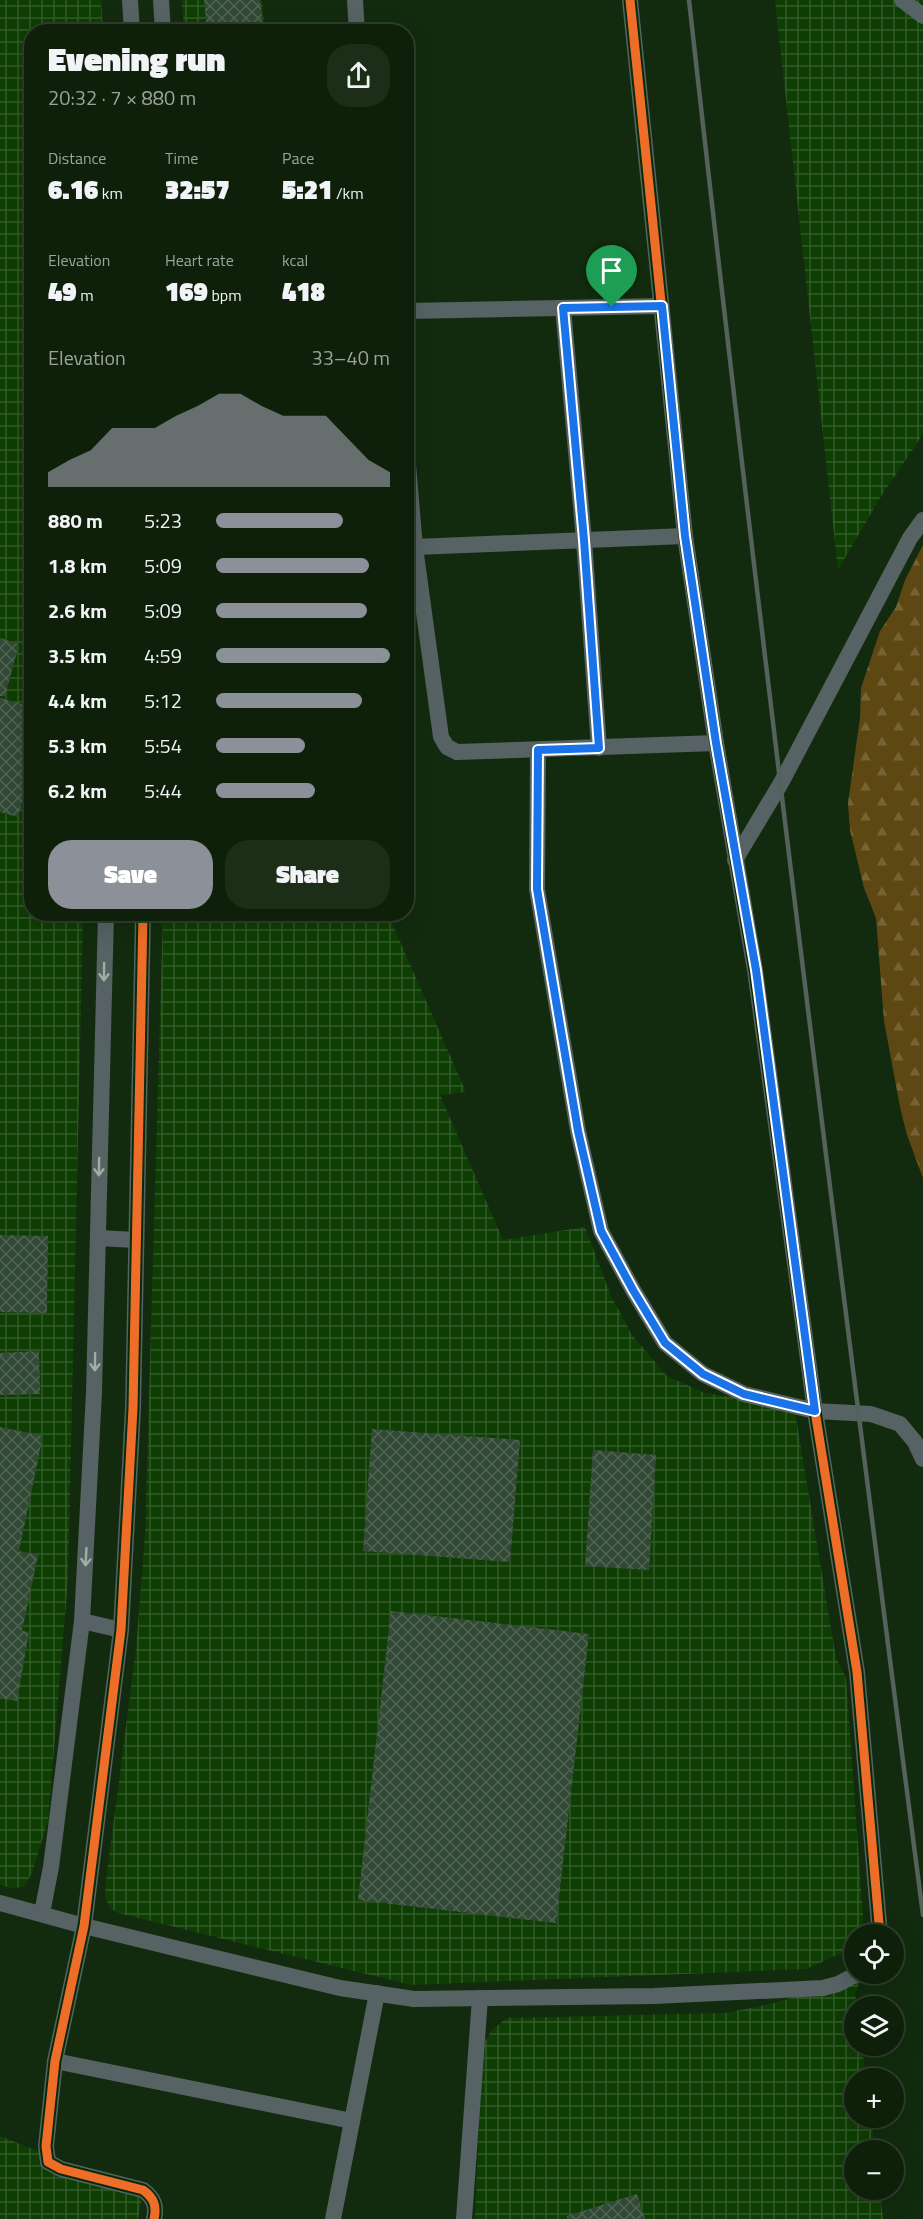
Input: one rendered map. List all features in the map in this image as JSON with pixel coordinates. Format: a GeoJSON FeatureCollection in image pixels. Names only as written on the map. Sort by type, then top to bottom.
{"type":"FeatureCollection","features":[{"type":"Feature","properties":{"kind":"street"},"geometry":{"type":"LineString","coordinates":[[130,0],[132,24]]}},
{"type":"Feature","properties":{"kind":"street"},"geometry":{"type":"LineString","coordinates":[[161,0],[162,24]]}},
{"type":"Feature","properties":{"kind":"street"},"geometry":{"type":"LineString","coordinates":[[355,0],[356,24]]}},
{"type":"Feature","properties":{"kind":"street"},"geometry":{"type":"LineString","coordinates":[[630,0],[685,536],[735,860],[756,970],[815,1411],[857,1672],[879,1924]]}},
{"type":"Feature","properties":{"kind":"street"},"geometry":{"type":"LineString","coordinates":[[902,0],[923,16]]}},
{"type":"Feature","properties":{"kind":"street"},"geometry":{"type":"LineString","coordinates":[[414,311],[662,306]]}},
{"type":"Feature","properties":{"kind":"street"},"geometry":{"type":"LineString","coordinates":[[563,308],[584,540],[599,748]]}},
{"type":"Feature","properties":{"kind":"street"},"geometry":{"type":"LineString","coordinates":[[735,860],[781,783],[910,538],[923,520]]}},
{"type":"Feature","properties":{"kind":"street"},"geometry":{"type":"LineString","coordinates":[[414,535],[441,737],[447,747],[457,752],[716,743]]}},
{"type":"Feature","properties":{"kind":"street"},"geometry":{"type":"LineString","coordinates":[[415,547],[685,536]]}},
{"type":"Feature","properties":{"kind":"street"},"geometry":{"type":"LineString","coordinates":[[538,750],[537,889],[578,1131],[601,1231],[665,1343],[703,1374],[744,1394],[815,1411],[871,1414],[900,1424],[915,1442],[923,1460]]}},
{"type":"Feature","properties":{"kind":"street"},"geometry":{"type":"LineString","coordinates":[[42,1913],[51,1867],[82,1621],[94,1392],[106,921]]}},
{"type":"Feature","properties":{"kind":"street"},"geometry":{"type":"LineString","coordinates":[[143,921],[133,1408],[121,1630],[84,1926],[55,2061],[46,2146],[48,2162],[61,2169],[143,2190],[153,2197],[156,2210],[154,2219]]}},
{"type":"Feature","properties":{"kind":"street"},"geometry":{"type":"LineString","coordinates":[[98,1238],[136,1240]]}},
{"type":"Feature","properties":{"kind":"street"},"geometry":{"type":"LineString","coordinates":[[82,1621],[121,1630]]}},
{"type":"Feature","properties":{"kind":"street"},"geometry":{"type":"LineString","coordinates":[[0,1904],[340,1988],[414,1999],[654,1996],[824,1988],[844,1981]]}},
{"type":"Feature","properties":{"kind":"street"},"geometry":{"type":"LineString","coordinates":[[333,2219],[377,1993]]}},
{"type":"Feature","properties":{"kind":"street"},"geometry":{"type":"LineString","coordinates":[[464,2219],[480,1998]]}},
{"type":"Feature","properties":{"kind":"street"},"geometry":{"type":"LineString","coordinates":[[55,2061],[352,2121]]}},
{"type":"Feature","properties":{"kind":"shaded area"},"geometry":{"type":"Polygon","coordinates":[[[0,0],[101,0],[103,24],[24,24],[24,921],[83,921],[68,1580],[48,1822],[31,1875],[23,1887],[11,1888],[0,1885],[0,0]]]}},
{"type":"Feature","properties":{"kind":"shaded area"},"geometry":{"type":"Polygon","coordinates":[[[182,0],[262,0],[264,24],[184,24],[182,0]]]}},
{"type":"Feature","properties":{"kind":"shaded area"},"geometry":{"type":"Polygon","coordinates":[[[775,0],[923,0],[923,434],[880,498],[838,570],[775,0]]]}},
{"type":"Feature","properties":{"kind":"shaded area"},"geometry":{"type":"Polygon","coordinates":[[[163,921],[391,921],[466,1092],[440,1095],[503,1240],[585,1227],[611,1296],[632,1335],[667,1376],[705,1393],[780,1404],[795,1412],[836,1658],[846,1678],[864,1924],[844,1924],[844,1952],[806,1969],[411,1985],[118,1913],[110,1908],[105,1896],[106,1881],[136,1649],[145,1535],[163,921]]]}},
{"type":"Feature","properties":{"kind":"shaded area"},"geometry":{"type":"Polygon","coordinates":[[[844,1981],[844,1984],[859,1984],[855,1996],[844,1996],[844,2056],[863,2056],[865,2068],[844,2068],[844,2128],[872,2128],[874,2140],[844,2140],[844,2200],[881,2200],[883,2219],[475,2219],[482,2046],[492,2030],[507,2018],[725,2013],[770,2004],[844,1981]]]}},
{"type":"Feature","properties":{"kind":"shaded area"},"geometry":{"type":"Polygon","coordinates":[[[0,2136],[143,2193],[138,2219],[0,2219],[0,2136]]]}},
{"type":"Feature","properties":{"kind":"green space"},"geometry":{"type":"Polygon","coordinates":[[[923,545],[923,1178],[907,1135],[900,1107],[884,1021],[876,918],[864,888],[850,830],[848,803],[860,718],[861,688],[880,631],[896,607],[905,580],[923,545]]]}},
{"type":"Feature","properties":{"kind":"building"},"geometry":{"type":"Polygon","coordinates":[[[204,0],[260,0],[263,24],[206,24],[204,0]]]}},
{"type":"Feature","properties":{"kind":"building"},"geometry":{"type":"Polygon","coordinates":[[[0,638],[19,644],[5,696],[0,696],[0,638]]]}},
{"type":"Feature","properties":{"kind":"building"},"geometry":{"type":"Polygon","coordinates":[[[0,698],[24,705],[24,795],[18,817],[0,812],[0,698]]]}},
{"type":"Feature","properties":{"kind":"building"},"geometry":{"type":"Polygon","coordinates":[[[0,1235],[48,1236],[47,1313],[0,1312],[0,1235]]]}},
{"type":"Feature","properties":{"kind":"building"},"geometry":{"type":"Polygon","coordinates":[[[39,1351],[40,1394],[0,1395],[0,1353],[39,1351]]]}},
{"type":"Feature","properties":{"kind":"building"},"geometry":{"type":"Polygon","coordinates":[[[0,1427],[43,1436],[19,1551],[38,1555],[22,1631],[29,1632],[17,1701],[0,1698],[0,1427]]]}},
{"type":"Feature","properties":{"kind":"building"},"geometry":{"type":"Polygon","coordinates":[[[372,1429],[520,1440],[510,1562],[363,1551],[372,1429]]]}},
{"type":"Feature","properties":{"kind":"building"},"geometry":{"type":"Polygon","coordinates":[[[593,1450],[656,1455],[649,1570],[585,1566],[593,1450]]]}},
{"type":"Feature","properties":{"kind":"building"},"geometry":{"type":"Polygon","coordinates":[[[391,1611],[589,1634],[556,1923],[358,1900],[391,1611]]]}},
{"type":"Feature","properties":{"kind":"building"},"geometry":{"type":"Polygon","coordinates":[[[637,2194],[645,2219],[567,2219],[567,2216],[637,2194]]]}},
{"type":"Feature","properties":{"kind":"railway"},"geometry":{"type":"LineString","coordinates":[[689,0],[801,958],[923,1915]]}},
{"type":"Feature","properties":{"kind":"cycle path"},"geometry":{"type":"LineString","coordinates":[[630,0],[685,536],[716,743],[755,970],[815,1411],[857,1672],[879,1924]]}},
{"type":"Feature","properties":{"kind":"cycle path"},"geometry":{"type":"LineString","coordinates":[[143,921],[133,1408],[121,1630],[84,1926],[55,2061],[46,2146],[48,2162],[61,2169],[143,2190],[154,2203],[154,2219]]}},
{"type":"Feature","properties":{"kind":"route"},"geometry":{"type":"LineString","coordinates":[[662,306],[685,536],[735,860],[756,970],[815,1411],[744,1394],[703,1374],[665,1343],[601,1231],[578,1131],[537,889],[538,750],[599,748],[584,540],[563,308],[612,307],[662,306]]}}]}
